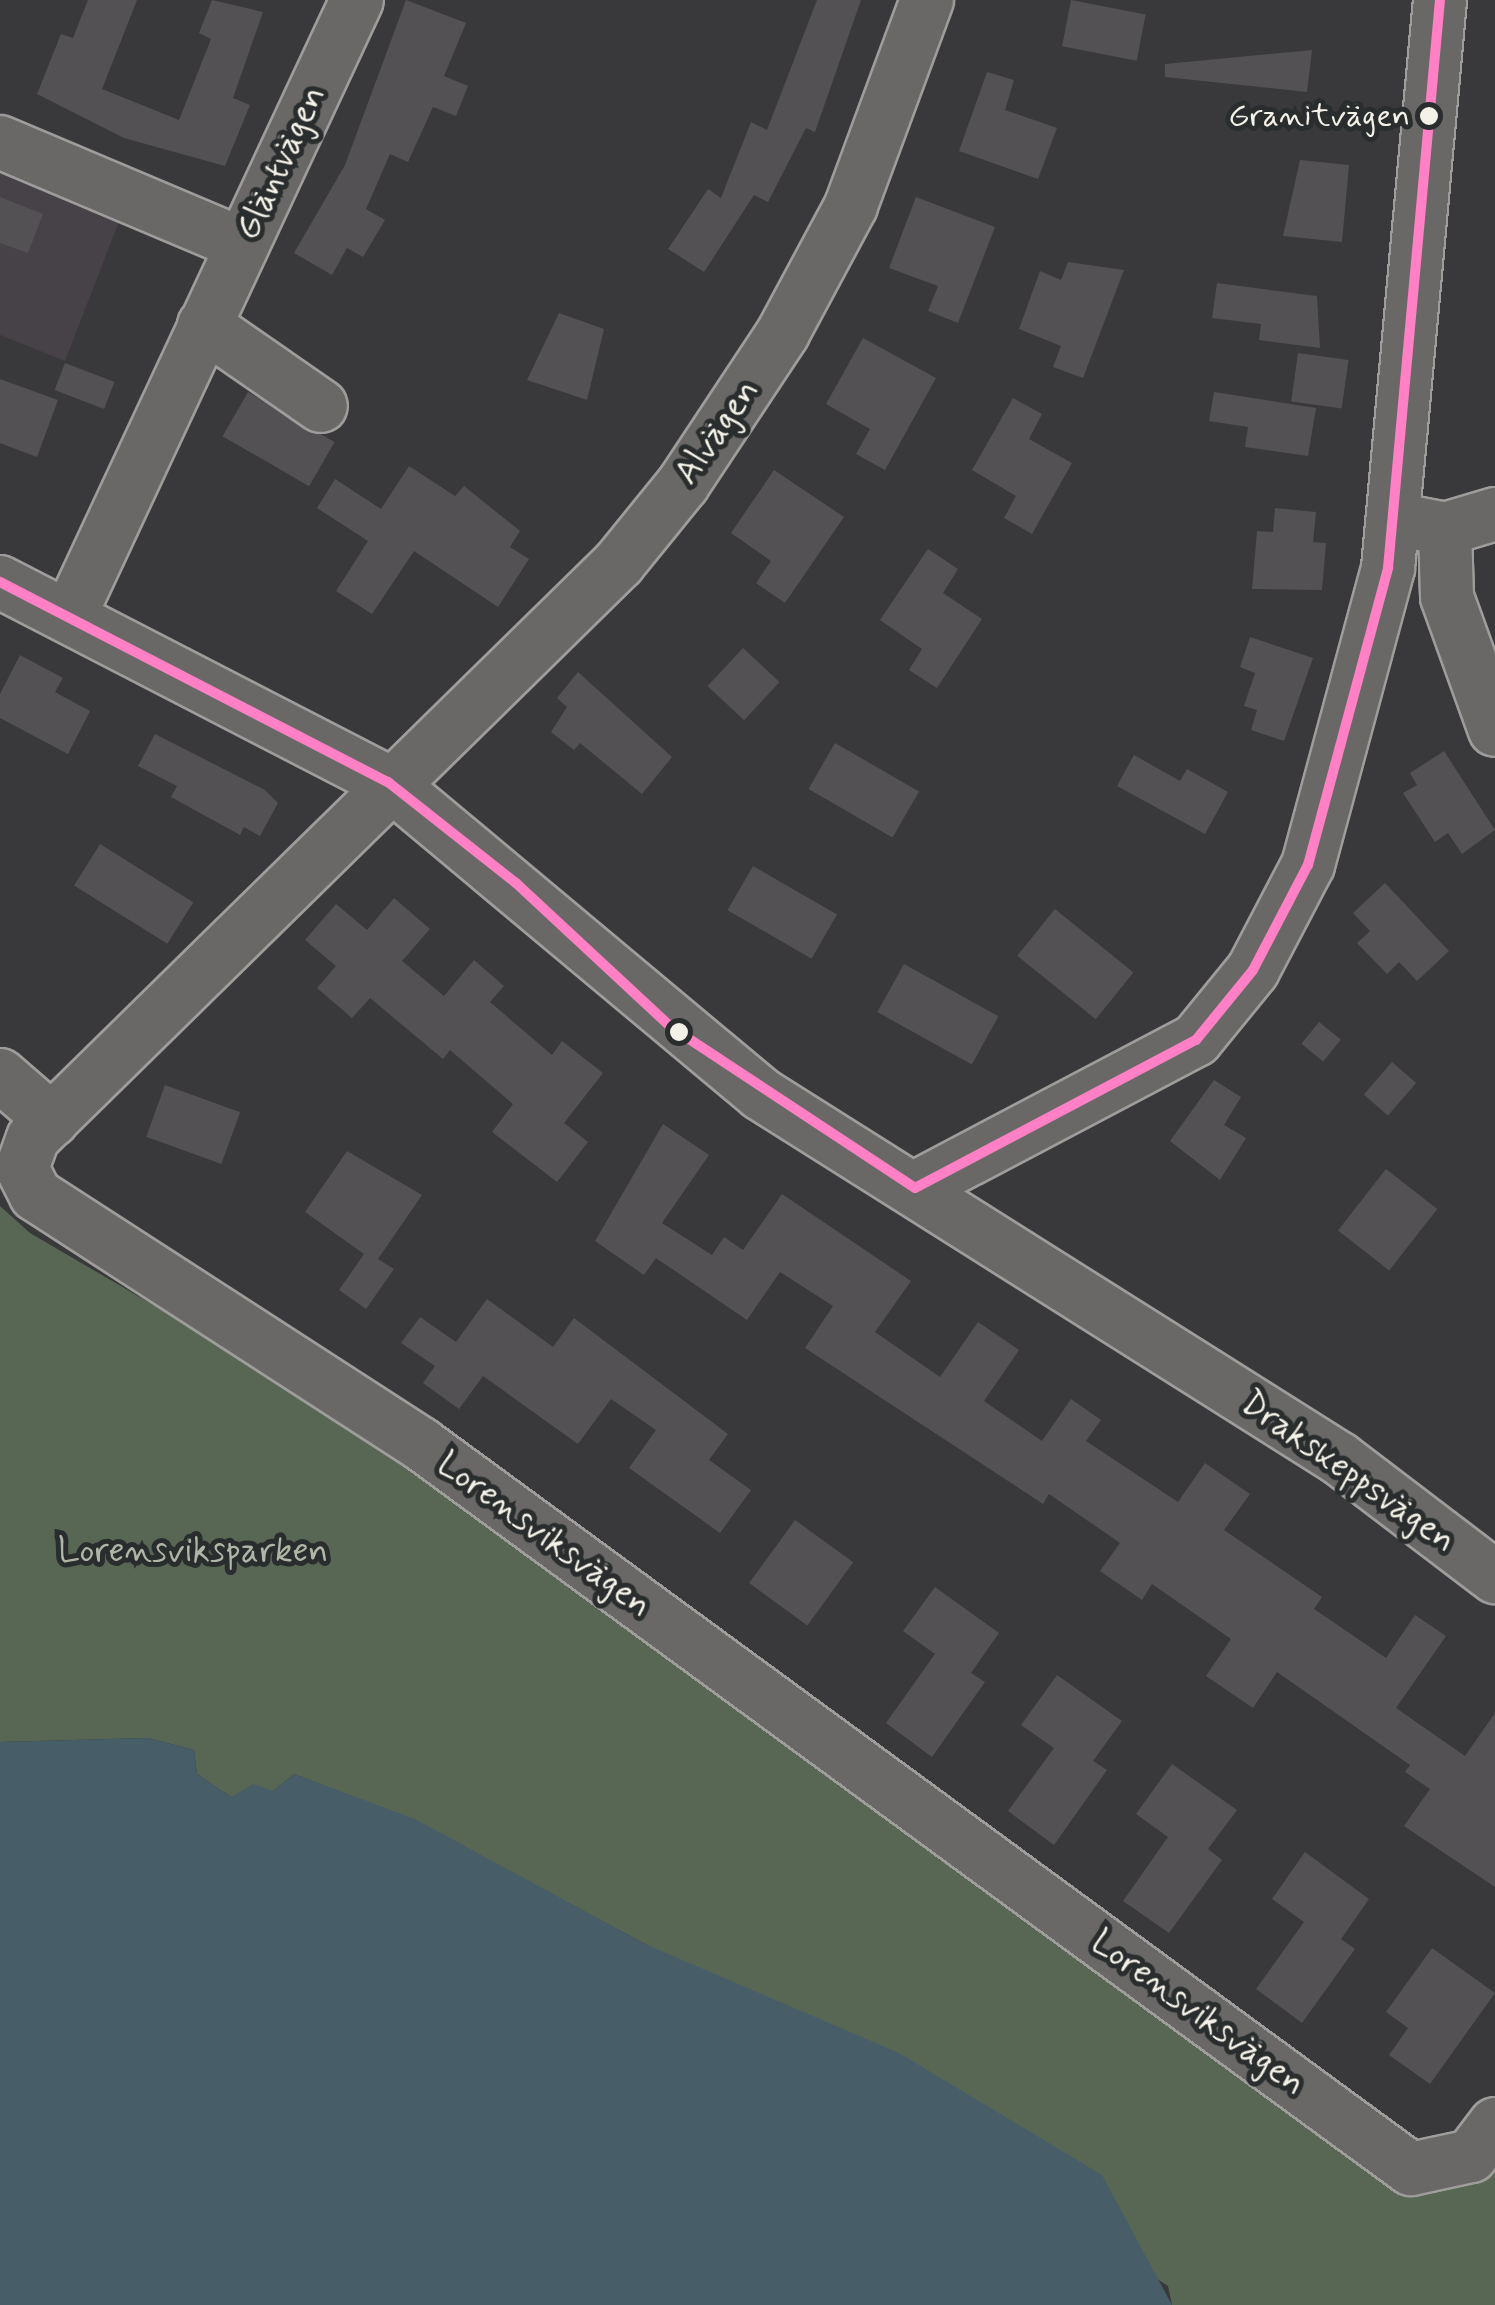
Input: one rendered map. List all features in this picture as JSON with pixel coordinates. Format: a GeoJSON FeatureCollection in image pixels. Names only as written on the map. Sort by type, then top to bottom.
{"type":"FeatureCollection","features":[{"type":"Feature","properties":{"kind":"street","name":"Gläntvägen"},"geometry":{"type":"LineString","coordinates":[[71,613],[357,0]]}},
{"type":"Feature","properties":{"kind":"street","name":"Alvägen"},"geometry":{"type":"LineString","coordinates":[[388,782],[619,563],[739,404],[851,206],[927,0]]}},
{"type":"Feature","properties":{"kind":"street"},"geometry":{"type":"LineString","coordinates":[[915,1188],[1196,1040],[1254,970],[1308,865],[1394,519],[1440,0]]}},
{"type":"Feature","properties":{"kind":"street"},"geometry":{"type":"LineString","coordinates":[[0,142],[242,244]]}},
{"type":"Feature","properties":{"kind":"street"},"geometry":{"type":"LineString","coordinates":[[204,325],[321,406]]}},
{"type":"Feature","properties":{"kind":"street"},"geometry":{"type":"LineString","coordinates":[[1394,519],[1445,529],[1495,514]]}},
{"type":"Feature","properties":{"kind":"street"},"geometry":{"type":"LineString","coordinates":[[1445,529],[1447,597],[1495,730]]}},
{"type":"Feature","properties":{"kind":"street","name":"Drakskeppsvägen"},"geometry":{"type":"LineString","coordinates":[[0,582],[71,613],[388,782],[516,883],[670,1027],[1340,1460],[1495,1578]]}},
{"type":"Feature","properties":{"kind":"street","name":"Lorensviksvägen"},"geometry":{"type":"LineString","coordinates":[[388,782],[52,1120],[22,1168],[36,1195],[420,1444],[1411,2169],[1471,2156],[1495,2124]]}},
{"type":"Feature","properties":{"kind":"street"},"geometry":{"type":"LineString","coordinates":[[0,1075],[52,1120]]}},
{"type":"Feature","properties":{"kind":"shaded area"},"geometry":{"type":"Polygon","coordinates":[[[0,167],[122,214],[65,361],[0,335],[0,167]]]}},
{"type":"Feature","properties":{"kind":"green space","name":"Lorensviksparken"},"geometry":{"type":"Polygon","coordinates":[[[0,1206],[30,1233],[357,1424],[1401,2196],[1495,2164],[1495,2305],[1172,2305],[1168,2286],[645,1944],[415,1820],[294,1774],[273,1791],[231,1797],[197,1774],[194,1750],[148,1738],[0,1742],[0,1206]]]}},
{"type":"Feature","properties":{"kind":"water"},"geometry":{"type":"Polygon","coordinates":[[[148,1738],[194,1750],[197,1774],[231,1797],[253,1784],[273,1791],[294,1774],[415,1819],[645,1944],[899,2053],[1102,2175],[1172,2305],[0,2305],[0,1742],[148,1738]]]}},
{"type":"Feature","properties":{"kind":"building"},"geometry":{"type":"Polygon","coordinates":[[[88,0],[137,0],[102,89],[179,120],[211,39],[199,33],[212,0],[263,12],[233,98],[250,105],[225,166],[124,138],[37,94],[61,34],[73,38],[88,0]]]}},
{"type":"Feature","properties":{"kind":"building"},"geometry":{"type":"Polygon","coordinates":[[[406,0],[466,23],[444,76],[468,86],[456,116],[433,107],[408,162],[390,154],[366,209],[385,220],[363,257],[347,248],[332,275],[294,253],[345,165],[406,0]]]}},
{"type":"Feature","properties":{"kind":"building"},"geometry":{"type":"Polygon","coordinates":[[[817,0],[861,0],[815,132],[806,128],[768,202],[754,195],[704,272],[668,249],[708,189],[721,198],[751,122],[767,130],[817,0]]]}},
{"type":"Feature","properties":{"kind":"building"},"geometry":{"type":"Polygon","coordinates":[[[1071,0],[1146,15],[1137,61],[1062,46],[1071,0]]]}},
{"type":"Feature","properties":{"kind":"building"},"geometry":{"type":"Polygon","coordinates":[[[1312,50],[1307,92],[1165,77],[1165,64],[1312,50]]]}},
{"type":"Feature","properties":{"kind":"building"},"geometry":{"type":"Polygon","coordinates":[[[987,72],[1014,80],[1005,110],[1057,128],[1038,179],[959,151],[987,72]]]}},
{"type":"Feature","properties":{"kind":"building"},"geometry":{"type":"Polygon","coordinates":[[[1300,160],[1349,165],[1342,242],[1283,236],[1300,160]]]}},
{"type":"Feature","properties":{"kind":"building"},"geometry":{"type":"Polygon","coordinates":[[[0,197],[43,214],[28,253],[0,243],[0,197]]]}},
{"type":"Feature","properties":{"kind":"building"},"geometry":{"type":"Polygon","coordinates":[[[916,197],[995,227],[958,323],[928,311],[938,286],[889,268],[916,197]]]}},
{"type":"Feature","properties":{"kind":"building"},"geometry":{"type":"Polygon","coordinates":[[[1068,262],[1124,270],[1083,378],[1053,367],[1061,346],[1019,329],[1040,271],[1061,280],[1068,262]]]}},
{"type":"Feature","properties":{"kind":"building"},"geometry":{"type":"Polygon","coordinates":[[[1217,283],[1317,296],[1320,348],[1259,340],[1261,324],[1212,318],[1217,283]]]}},
{"type":"Feature","properties":{"kind":"building"},"geometry":{"type":"Polygon","coordinates":[[[559,313],[604,329],[587,400],[527,380],[559,313]]]}},
{"type":"Feature","properties":{"kind":"building"},"geometry":{"type":"Polygon","coordinates":[[[863,338],[936,378],[885,470],[856,454],[870,429],[826,404],[863,338]]]}},
{"type":"Feature","properties":{"kind":"building"},"geometry":{"type":"Polygon","coordinates":[[[1298,353],[1349,360],[1342,409],[1291,402],[1298,353]]]}},
{"type":"Feature","properties":{"kind":"building"},"geometry":{"type":"Polygon","coordinates":[[[65,363],[114,382],[104,409],[55,390],[65,363]]]}},
{"type":"Feature","properties":{"kind":"building"},"geometry":{"type":"Polygon","coordinates":[[[0,379],[58,400],[37,457],[0,443],[0,379]]]}},
{"type":"Feature","properties":{"kind":"building"},"geometry":{"type":"Polygon","coordinates":[[[248,392],[335,442],[309,486],[222,436],[248,392]]]}},
{"type":"Feature","properties":{"kind":"building"},"geometry":{"type":"Polygon","coordinates":[[[1214,392],[1316,408],[1308,456],[1245,447],[1248,427],[1209,421],[1214,392]]]}},
{"type":"Feature","properties":{"kind":"building"},"geometry":{"type":"Polygon","coordinates":[[[1013,398],[1042,414],[1029,439],[1072,463],[1032,534],[1004,518],[1016,496],[972,470],[1013,398]]]}},
{"type":"Feature","properties":{"kind":"building"},"geometry":{"type":"Polygon","coordinates":[[[409,466],[455,496],[464,486],[520,531],[510,547],[529,559],[498,607],[414,551],[372,614],[336,591],[368,541],[317,508],[335,479],[381,509],[409,466]]]}},
{"type":"Feature","properties":{"kind":"building"},"geometry":{"type":"Polygon","coordinates":[[[774,470],[844,517],[785,603],[756,583],[771,561],[731,533],[774,470]]]}},
{"type":"Feature","properties":{"kind":"building"},"geometry":{"type":"Polygon","coordinates":[[[1275,508],[1316,512],[1313,542],[1326,543],[1322,590],[1252,589],[1257,531],[1273,532],[1275,508]]]}},
{"type":"Feature","properties":{"kind":"building"},"geometry":{"type":"Polygon","coordinates":[[[928,549],[958,569],[943,593],[982,619],[937,688],[909,670],[922,649],[880,620],[928,549]]]}},
{"type":"Feature","properties":{"kind":"building"},"geometry":{"type":"Polygon","coordinates":[[[1250,637],[1313,658],[1284,741],[1251,730],[1257,710],[1244,706],[1255,673],[1240,667],[1250,637]]]}},
{"type":"Feature","properties":{"kind":"building"},"geometry":{"type":"Polygon","coordinates":[[[743,648],[780,682],[744,720],[708,686],[743,648]]]}},
{"type":"Feature","properties":{"kind":"building"},"geometry":{"type":"Polygon","coordinates":[[[20,655],[63,678],[55,692],[90,711],[68,754],[0,718],[0,694],[20,655]]]}},
{"type":"Feature","properties":{"kind":"building"},"geometry":{"type":"Polygon","coordinates":[[[578,672],[672,757],[642,794],[580,743],[574,750],[551,732],[567,707],[557,698],[578,672]]]}},
{"type":"Feature","properties":{"kind":"building"},"geometry":{"type":"Polygon","coordinates":[[[155,734],[265,790],[278,803],[260,836],[244,827],[240,835],[171,797],[177,786],[138,766],[155,734]]]}},
{"type":"Feature","properties":{"kind":"building"},"geometry":{"type":"Polygon","coordinates":[[[835,743],[919,792],[893,837],[808,789],[835,743]]]}},
{"type":"Feature","properties":{"kind":"building"},"geometry":{"type":"Polygon","coordinates":[[[1444,751],[1495,830],[1462,854],[1448,833],[1435,842],[1403,793],[1417,785],[1410,773],[1444,751]]]}},
{"type":"Feature","properties":{"kind":"building"},"geometry":{"type":"Polygon","coordinates":[[[1134,755],[1180,781],[1187,769],[1228,792],[1205,834],[1117,786],[1134,755]]]}},
{"type":"Feature","properties":{"kind":"building"},"geometry":{"type":"Polygon","coordinates":[[[100,844],[193,902],[167,944],[74,886],[100,844]]]}},
{"type":"Feature","properties":{"kind":"building"},"geometry":{"type":"Polygon","coordinates":[[[753,866],[837,914],[812,959],[728,910],[753,866]]]}},
{"type":"Feature","properties":{"kind":"building"},"geometry":{"type":"Polygon","coordinates":[[[1385,883],[1449,951],[1417,981],[1399,962],[1387,974],[1357,943],[1370,931],[1353,913],[1385,883]]]}},
{"type":"Feature","properties":{"kind":"building"},"geometry":{"type":"Polygon","coordinates":[[[394,898],[430,929],[402,961],[444,996],[474,960],[504,986],[490,1002],[552,1055],[562,1041],[603,1073],[564,1123],[588,1142],[557,1182],[492,1132],[513,1104],[450,1050],[443,1059],[370,998],[352,1018],[317,988],[336,966],[305,940],[336,904],[367,930],[394,898]]]}},
{"type":"Feature","properties":{"kind":"building"},"geometry":{"type":"Polygon","coordinates":[[[1055,909],[1133,973],[1096,1019],[1017,956],[1055,909]]]}},
{"type":"Feature","properties":{"kind":"building"},"geometry":{"type":"Polygon","coordinates":[[[904,964],[998,1016],[972,1064],[877,1012],[904,964]]]}},
{"type":"Feature","properties":{"kind":"building"},"geometry":{"type":"Polygon","coordinates":[[[1319,1022],[1341,1040],[1323,1061],[1301,1044],[1319,1022]]]}},
{"type":"Feature","properties":{"kind":"building"},"geometry":{"type":"Polygon","coordinates":[[[1392,1062],[1416,1083],[1388,1115],[1364,1094],[1392,1062]]]}},
{"type":"Feature","properties":{"kind":"building"},"geometry":{"type":"Polygon","coordinates":[[[1214,1080],[1241,1097],[1224,1125],[1246,1138],[1220,1180],[1170,1141],[1214,1080]]]}},
{"type":"Feature","properties":{"kind":"building"},"geometry":{"type":"Polygon","coordinates":[[[165,1085],[240,1112],[221,1164],[146,1137],[165,1085]]]}},
{"type":"Feature","properties":{"kind":"building"},"geometry":{"type":"Polygon","coordinates":[[[663,1124],[709,1155],[662,1223],[712,1255],[724,1237],[743,1250],[782,1194],[911,1281],[875,1332],[940,1377],[978,1322],[1019,1350],[984,1401],[1042,1441],[1071,1399],[1101,1420],[1086,1441],[1178,1502],[1205,1463],[1250,1494],[1224,1530],[1322,1597],[1314,1609],[1386,1658],[1415,1615],[1446,1636],[1396,1708],[1465,1756],[1495,1713],[1495,1887],[1404,1826],[1430,1789],[1405,1772],[1410,1765],[1277,1672],[1253,1708],[1206,1676],[1231,1639],[1152,1584],[1142,1600],[1100,1571],[1120,1543],[1049,1494],[1043,1504],[805,1348],[833,1306],[780,1272],[747,1320],[656,1258],[644,1275],[595,1241],[663,1124]]]}},
{"type":"Feature","properties":{"kind":"building"},"geometry":{"type":"Polygon","coordinates":[[[347,1151],[422,1195],[378,1259],[394,1269],[366,1309],[339,1290],[364,1254],[305,1212],[347,1151]]]}},
{"type":"Feature","properties":{"kind":"building"},"geometry":{"type":"Polygon","coordinates":[[[1386,1169],[1437,1209],[1389,1270],[1338,1230],[1386,1169]]]}},
{"type":"Feature","properties":{"kind":"building"},"geometry":{"type":"Polygon","coordinates":[[[487,1299],[553,1347],[574,1318],[728,1434],[709,1460],[751,1490],[720,1533],[629,1468],[656,1430],[611,1399],[578,1444],[483,1376],[459,1409],[423,1383],[435,1366],[401,1343],[420,1317],[456,1342],[487,1299]]]}},
{"type":"Feature","properties":{"kind":"building"},"geometry":{"type":"Polygon","coordinates":[[[795,1520],[853,1562],[807,1625],[749,1583],[795,1520]]]}},
{"type":"Feature","properties":{"kind":"building"},"geometry":{"type":"Polygon","coordinates":[[[935,1587],[999,1633],[971,1673],[985,1682],[932,1757],[886,1723],[935,1654],[903,1631],[935,1587]]]}},
{"type":"Feature","properties":{"kind":"building"},"geometry":{"type":"Polygon","coordinates":[[[1057,1675],[1122,1721],[1093,1761],[1107,1770],[1054,1845],[1008,1811],[1054,1748],[1021,1725],[1057,1675]]]}},
{"type":"Feature","properties":{"kind":"building"},"geometry":{"type":"Polygon","coordinates":[[[1172,1764],[1237,1810],[1208,1849],[1222,1860],[1169,1933],[1123,1901],[1168,1837],[1136,1814],[1172,1764]]]}},
{"type":"Feature","properties":{"kind":"building"},"geometry":{"type":"Polygon","coordinates":[[[1305,1852],[1369,1899],[1341,1939],[1355,1949],[1302,2023],[1256,1989],[1304,1922],[1272,1899],[1305,1852]]]}},
{"type":"Feature","properties":{"kind":"building"},"geometry":{"type":"Polygon","coordinates":[[[1432,1948],[1495,1993],[1430,2084],[1389,2055],[1408,2028],[1386,2012],[1432,1948]]]}},
{"type":"Feature","properties":{"kind":"transit line"},"geometry":{"type":"LineString","coordinates":[[0,582],[388,782],[516,883],[671,1027],[915,1188],[1196,1040],[1253,970],[1308,865],[1388,568],[1440,0]]}},
{"type":"Feature","properties":{"kind":"place","name":"Granitvägen"},"geometry":{"type":"Point","coordinates":[1429,116]}}]}
